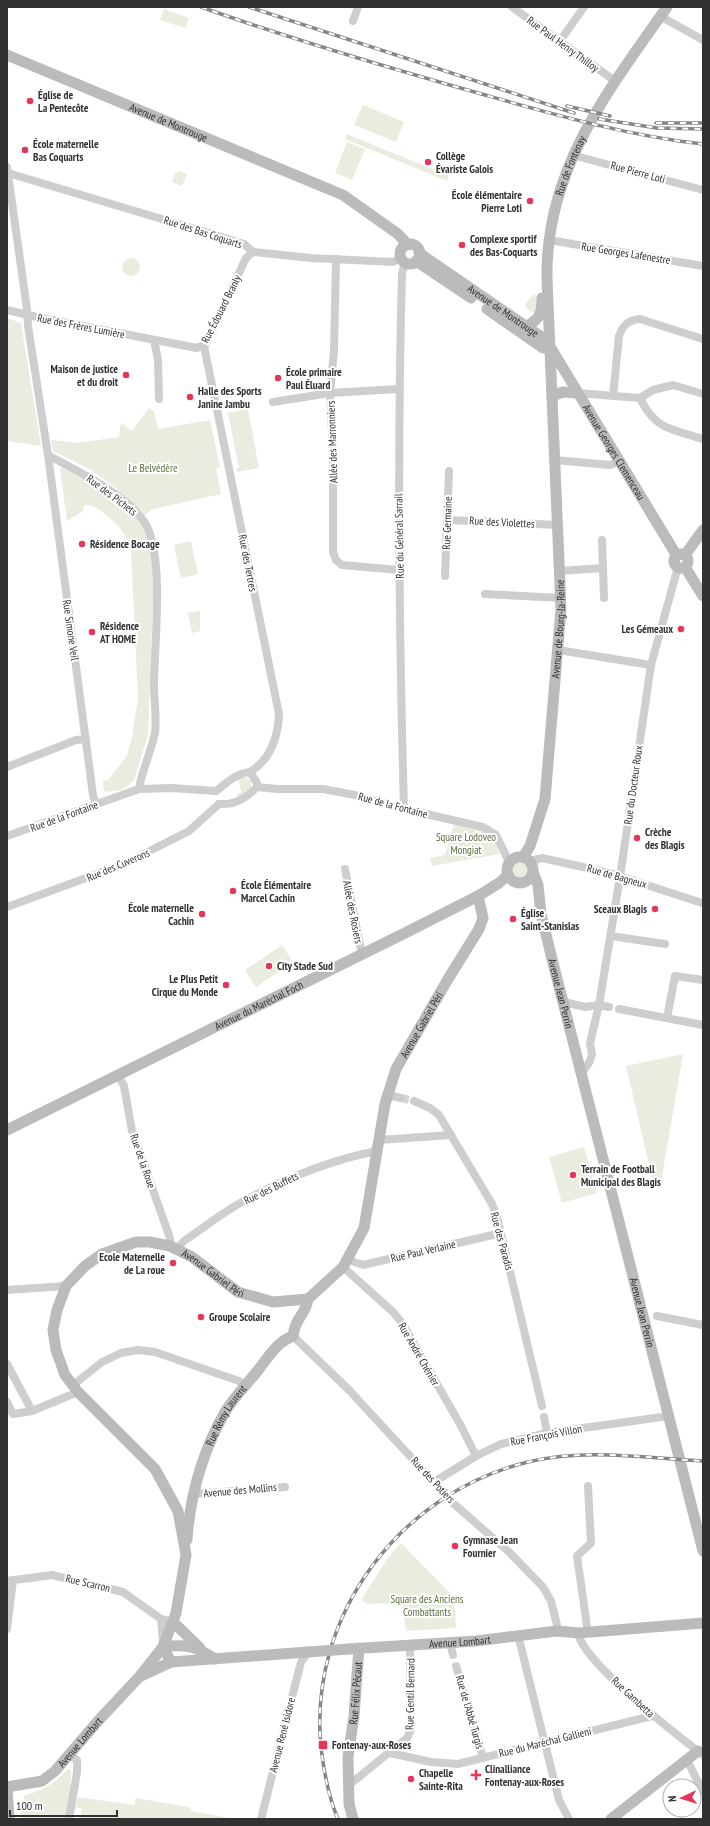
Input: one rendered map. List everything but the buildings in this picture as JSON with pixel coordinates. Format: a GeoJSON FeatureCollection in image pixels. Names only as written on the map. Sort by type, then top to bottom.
{"type":"FeatureCollection","features":[{"type":"Feature","properties":{"kind":"main road","name":"Rue de Fontenay"},"geometry":{"type":"LineString","coordinates":[[550,348],[547,279],[549,240],[558,196],[572,156],[615,81],[663,11]]}},
{"type":"Feature","properties":{"kind":"main road","name":"Avenue de Montrouge"},"geometry":{"type":"LineString","coordinates":[[7,55],[314,182],[330,190],[394,240],[404,254],[415,246],[418,257],[543,348],[550,348],[546,340],[527,326],[418,257]]}},
{"type":"Feature","properties":{"kind":"main road"},"geometry":{"type":"LineString","coordinates":[[404,254],[411,264],[418,257]]}},
{"type":"Feature","properties":{"kind":"main road"},"geometry":{"type":"LineString","coordinates":[[527,326],[540,318],[542,312],[542,294],[547,279]]}},
{"type":"Feature","properties":{"kind":"main road","name":"Avenue Georges Clemenceau"},"geometry":{"type":"LineString","coordinates":[[550,348],[576,393],[703,596]]}},
{"type":"Feature","properties":{"kind":"main road","name":"Avenue de Bourg-la-Reine"},"geometry":{"type":"LineString","coordinates":[[529,863],[530,846],[545,799],[561,598],[550,348]]}},
{"type":"Feature","properties":{"kind":"main road"},"geometry":{"type":"LineString","coordinates":[[552,396],[563,392],[576,393]]}},
{"type":"Feature","properties":{"kind":"main road"},"geometry":{"type":"LineString","coordinates":[[681,561],[702,533]]}},
{"type":"Feature","properties":{"kind":"main road"},"geometry":{"type":"LineString","coordinates":[[513,858],[529,863],[531,877],[524,882],[512,881],[508,876],[507,870],[509,862],[513,858]]}},
{"type":"Feature","properties":{"kind":"main road","name":"Avenue Jean Perrin"},"geometry":{"type":"LineString","coordinates":[[529,863],[538,884],[541,914],[703,1551]]}},
{"type":"Feature","properties":{"kind":"main road","name":"Avenue du Maréchal Foch"},"geometry":{"type":"LineString","coordinates":[[7,1130],[362,955],[478,896],[508,876]]}},
{"type":"Feature","properties":{"kind":"main road","name":"Avenue Jean Perrin"},"geometry":{"type":"LineString","coordinates":[[524,882],[530,890],[541,914]]}},
{"type":"Feature","properties":{"kind":"main road","name":"Avenue Gabriel Péri"},"geometry":{"type":"LineString","coordinates":[[163,1647],[173,1622],[183,1582],[186,1555],[183,1512],[155,1470],[75,1389],[65,1375],[56,1350],[53,1330],[57,1310],[66,1286],[85,1266],[115,1248],[136,1242],[173,1248],[192,1257],[238,1292],[273,1302],[308,1299],[345,1262],[364,1228],[387,1095],[400,1059],[479,929],[483,918],[478,896]]}},
{"type":"Feature","properties":{"kind":"main road"},"geometry":{"type":"LineString","coordinates":[[293,1336],[294,1324],[307,1307],[308,1299]]}},
{"type":"Feature","properties":{"kind":"main road","name":"Rue Rémy Laurent"},"geometry":{"type":"LineString","coordinates":[[183,1512],[194,1494],[204,1457],[226,1411],[283,1340],[293,1336]]}},
{"type":"Feature","properties":{"kind":"main road"},"geometry":{"type":"LineString","coordinates":[[171,1662],[179,1645],[173,1622]]}},
{"type":"Feature","properties":{"kind":"main road"},"geometry":{"type":"LineString","coordinates":[[173,1622],[200,1648],[215,1659]]}},
{"type":"Feature","properties":{"kind":"main road","name":"Avenue Lombart"},"geometry":{"type":"LineString","coordinates":[[140,1676],[171,1662],[450,1643],[557,1632],[583,1633],[703,1623]]}},
{"type":"Feature","properties":{"kind":"main road"},"geometry":{"type":"LineString","coordinates":[[171,1662],[163,1647],[179,1645],[200,1648]]}},
{"type":"Feature","properties":{"kind":"main road","name":"Avenue Lombart"},"geometry":{"type":"LineString","coordinates":[[7,1786],[42,1781],[55,1771],[98,1721],[140,1676],[163,1647]]}},
{"type":"Feature","properties":{"kind":"main road","name":"Rue Félix Pécaut"},"geometry":{"type":"LineString","coordinates":[[353,1819],[350,1810],[348,1757],[354,1716],[354,1649]]}},
{"type":"Feature","properties":{"kind":"main road"},"geometry":{"type":"LineString","coordinates":[[611,1819],[687,1760],[701,1753]]}},
{"type":"Feature","properties":{"kind":"main road"},"geometry":{"type":"LineString","coordinates":[[7,1786],[9,1819]]}},
{"type":"Feature","properties":{"kind":"street"},"geometry":{"type":"LineString","coordinates":[[353,21],[358,7]]}},
{"type":"Feature","properties":{"kind":"street","name":"Rue Paul Henry Thilloy"},"geometry":{"type":"LineString","coordinates":[[512,7],[615,81]]}},
{"type":"Feature","properties":{"kind":"street"},"geometry":{"type":"LineString","coordinates":[[560,41],[584,7]]}},
{"type":"Feature","properties":{"kind":"street"},"geometry":{"type":"LineString","coordinates":[[663,11],[703,40]]}},
{"type":"Feature","properties":{"kind":"street","name":"Rue Pierre Loti"},"geometry":{"type":"LineString","coordinates":[[572,156],[703,190]]}},
{"type":"Feature","properties":{"kind":"street"},"geometry":{"type":"LineString","coordinates":[[7,170],[39,404],[48,455]]}},
{"type":"Feature","properties":{"kind":"street","name":"Rue des Bas Coquarts"},"geometry":{"type":"LineString","coordinates":[[7,170],[244,244],[253,252],[336,260],[393,262],[404,254]]}},
{"type":"Feature","properties":{"kind":"street","name":"Rue Georges Lafenestre"},"geometry":{"type":"LineString","coordinates":[[549,240],[703,266]]}},
{"type":"Feature","properties":{"kind":"street","name":"Rue Édouard Branly"},"geometry":{"type":"LineString","coordinates":[[154,340],[197,348],[204,346],[246,258],[253,252]]}},
{"type":"Feature","properties":{"kind":"street","name":"Rue du Général Sarrail"},"geometry":{"type":"LineString","coordinates":[[404,254],[398,389],[400,688],[404,810]]}},
{"type":"Feature","properties":{"kind":"street","name":"Allée des Marronniers"},"geometry":{"type":"LineString","coordinates":[[336,260],[334,351],[330,393],[334,452],[333,552],[336,560],[342,565],[399,570]]}},
{"type":"Feature","properties":{"kind":"street","name":"Rue des Frères Lumière"},"geometry":{"type":"LineString","coordinates":[[7,310],[154,340]]}},
{"type":"Feature","properties":{"kind":"street"},"geometry":{"type":"LineString","coordinates":[[613,396],[619,336],[622,327],[631,320],[640,319],[703,339]]}},
{"type":"Feature","properties":{"kind":"street"},"geometry":{"type":"LineString","coordinates":[[154,340],[158,360],[159,399]]}},
{"type":"Feature","properties":{"kind":"street","name":"Rue des Tertres"},"geometry":{"type":"LineString","coordinates":[[204,346],[279,714],[278,731],[268,754],[263,763],[250,772]]}},
{"type":"Feature","properties":{"kind":"street"},"geometry":{"type":"LineString","coordinates":[[576,393],[640,398],[653,390],[673,385],[703,394]]}},
{"type":"Feature","properties":{"kind":"street"},"geometry":{"type":"LineString","coordinates":[[273,402],[330,393],[398,389]]}},
{"type":"Feature","properties":{"kind":"street"},"geometry":{"type":"LineString","coordinates":[[640,398],[647,413],[660,425],[703,439]]}},
{"type":"Feature","properties":{"kind":"street","name":"Rue Simone Veil"},"geometry":{"type":"LineString","coordinates":[[48,455],[93,795],[96,804]]}},
{"type":"Feature","properties":{"kind":"street","name":"Rue des Pichets"},"geometry":{"type":"LineString","coordinates":[[48,455],[88,476],[121,500],[143,520],[149,530],[157,570],[154,684],[155,734],[142,770],[139,789]]}},
{"type":"Feature","properties":{"kind":"street"},"geometry":{"type":"LineString","coordinates":[[555,460],[610,465],[619,462]]}},
{"type":"Feature","properties":{"kind":"street","name":"Rue Germaine"},"geometry":{"type":"LineString","coordinates":[[445,576],[449,471]]}},
{"type":"Feature","properties":{"kind":"street","name":"Rue des Violettes"},"geometry":{"type":"LineString","coordinates":[[447,520],[558,525]]}},
{"type":"Feature","properties":{"kind":"street"},"geometry":{"type":"LineString","coordinates":[[602,540],[604,598]]}},
{"type":"Feature","properties":{"kind":"street","name":"Rue du Docteur Roux"},"geometry":{"type":"LineString","coordinates":[[599,1005],[620,878],[651,665],[681,561]]}},
{"type":"Feature","properties":{"kind":"street"},"geometry":{"type":"LineString","coordinates":[[560,571],[603,568]]}},
{"type":"Feature","properties":{"kind":"street"},"geometry":{"type":"LineString","coordinates":[[485,594],[561,598]]}},
{"type":"Feature","properties":{"kind":"street"},"geometry":{"type":"LineString","coordinates":[[558,650],[651,665]]}},
{"type":"Feature","properties":{"kind":"street"},"geometry":{"type":"LineString","coordinates":[[7,768],[76,740],[86,739]]}},
{"type":"Feature","properties":{"kind":"street"},"geometry":{"type":"LineString","coordinates":[[243,772],[250,772],[257,783],[257,787],[238,802],[229,805],[219,804],[216,798],[216,791],[243,772]]}},
{"type":"Feature","properties":{"kind":"street","name":"Rue de la Fontaine"},"geometry":{"type":"LineString","coordinates":[[257,787],[277,789],[323,789],[355,794],[404,810],[483,827],[496,835],[509,862]]}},
{"type":"Feature","properties":{"kind":"street","name":"Rue de la Fontaine"},"geometry":{"type":"LineString","coordinates":[[7,836],[139,789],[171,788],[216,791]]}},
{"type":"Feature","properties":{"kind":"street","name":"Rue des Cuverons"},"geometry":{"type":"LineString","coordinates":[[7,907],[131,861],[188,831],[219,804]]}},
{"type":"Feature","properties":{"kind":"street","name":"Rue de Bagneux"},"geometry":{"type":"LineString","coordinates":[[529,863],[542,858],[610,872],[620,878],[703,904]]}},
{"type":"Feature","properties":{"kind":"street","name":"Allée des Rosiers"},"geometry":{"type":"LineString","coordinates":[[345,869],[362,955]]}},
{"type":"Feature","properties":{"kind":"street"},"geometry":{"type":"LineString","coordinates":[[611,936],[665,944]]}},
{"type":"Feature","properties":{"kind":"street"},"geometry":{"type":"LineString","coordinates":[[668,1018],[675,976],[703,980]]}},
{"type":"Feature","properties":{"kind":"street"},"geometry":{"type":"LineString","coordinates":[[564,1002],[584,1007],[599,1005],[609,1007]]}},
{"type":"Feature","properties":{"kind":"street","name":"Avenue Jean Perrin"},"geometry":{"type":"LineString","coordinates":[[582,1073],[590,1062],[592,1054],[590,1043],[599,1005]]}},
{"type":"Feature","properties":{"kind":"street"},"geometry":{"type":"LineString","coordinates":[[618,1008],[703,1024]]}},
{"type":"Feature","properties":{"kind":"street","name":"Rue de la Roue"},"geometry":{"type":"LineString","coordinates":[[118,1076],[124,1086],[132,1131],[173,1248]]}},
{"type":"Feature","properties":{"kind":"street"},"geometry":{"type":"LineString","coordinates":[[387,1095],[401,1098]]}},
{"type":"Feature","properties":{"kind":"street","name":"Rue des Paradis"},"geometry":{"type":"LineString","coordinates":[[414,1101],[430,1108],[439,1116],[492,1204],[501,1233],[542,1406]]}},
{"type":"Feature","properties":{"kind":"street","name":"Rue des Buffets"},"geometry":{"type":"LineString","coordinates":[[173,1248],[241,1202],[312,1169],[378,1145],[451,1135]]}},
{"type":"Feature","properties":{"kind":"street","name":"Rue Paul Verlaine"},"geometry":{"type":"LineString","coordinates":[[345,1262],[354,1262],[363,1265],[501,1233]]}},
{"type":"Feature","properties":{"kind":"street","name":"Rue André Chénier"},"geometry":{"type":"LineString","coordinates":[[345,1262],[402,1323],[461,1426],[476,1456]]}},
{"type":"Feature","properties":{"kind":"street"},"geometry":{"type":"LineString","coordinates":[[7,1290],[66,1286]]}},
{"type":"Feature","properties":{"kind":"street"},"geometry":{"type":"LineString","coordinates":[[657,1316],[703,1325]]}},
{"type":"Feature","properties":{"kind":"street","name":"Rue des Potiers"},"geometry":{"type":"LineString","coordinates":[[293,1336],[349,1390],[454,1504],[508,1551],[543,1587],[551,1601],[555,1614],[557,1632]]}},
{"type":"Feature","properties":{"kind":"street"},"geometry":{"type":"LineString","coordinates":[[7,1402],[10,1415],[32,1411],[75,1389],[102,1362],[121,1353],[138,1350],[155,1352],[239,1381],[246,1386]]}},
{"type":"Feature","properties":{"kind":"street"},"geometry":{"type":"LineString","coordinates":[[7,1364],[32,1411]]}},
{"type":"Feature","properties":{"kind":"street","name":"Rue François Villon"},"geometry":{"type":"LineString","coordinates":[[434,1482],[476,1456],[501,1444],[547,1433],[669,1416]]}},
{"type":"Feature","properties":{"kind":"street"},"geometry":{"type":"LineString","coordinates":[[544,1417],[547,1433]]}},
{"type":"Feature","properties":{"kind":"street"},"geometry":{"type":"LineString","coordinates":[[583,1633],[577,1556],[591,1543],[588,1486]]}},
{"type":"Feature","properties":{"kind":"street","name":"Avenue des Mollins"},"geometry":{"type":"LineString","coordinates":[[194,1494],[285,1487]]}},
{"type":"Feature","properties":{"kind":"street","name":"Rue Scarron"},"geometry":{"type":"LineString","coordinates":[[10,1581],[52,1575],[124,1592],[161,1619],[173,1622]]}},
{"type":"Feature","properties":{"kind":"street"},"geometry":{"type":"LineString","coordinates":[[7,1629],[10,1581]]}},
{"type":"Feature","properties":{"kind":"street"},"geometry":{"type":"LineString","coordinates":[[161,1619],[163,1647]]}},
{"type":"Feature","properties":{"kind":"street","name":"Rue Gambetta"},"geometry":{"type":"LineString","coordinates":[[583,1633],[579,1639],[599,1664],[652,1716],[701,1753]]}},
{"type":"Feature","properties":{"kind":"street"},"geometry":{"type":"LineString","coordinates":[[518,1635],[559,1800],[569,1819]]}},
{"type":"Feature","properties":{"kind":"street"},"geometry":{"type":"LineString","coordinates":[[450,1643],[453,1655]]}},
{"type":"Feature","properties":{"kind":"street","name":"Rue Gentil Bernard"},"geometry":{"type":"LineString","coordinates":[[349,1785],[407,1738],[411,1730],[410,1646]]}},
{"type":"Feature","properties":{"kind":"street","name":"Avenue René Isidore"},"geometry":{"type":"LineString","coordinates":[[261,1819],[302,1662],[308,1652]]}},
{"type":"Feature","properties":{"kind":"street","name":"Rue de l'Abbé Turgis"},"geometry":{"type":"LineString","coordinates":[[456,1666],[483,1758]]}},
{"type":"Feature","properties":{"kind":"street","name":"Rue du Maréchal Gallieni"},"geometry":{"type":"LineString","coordinates":[[390,1753],[432,1762],[458,1764],[652,1716]]}},
{"type":"Feature","properties":{"kind":"street"},"geometry":{"type":"LineString","coordinates":[[69,1819],[77,1772],[77,1760],[70,1755]]}},
{"type":"Feature","properties":{"kind":"street"},"geometry":{"type":"LineString","coordinates":[[687,1760],[703,1792]]}},
{"type":"Feature","properties":{"kind":"green space"},"geometry":{"type":"Polygon","coordinates":[[[164,9],[189,18],[185,28],[160,20],[164,9]]]}},
{"type":"Feature","properties":{"kind":"green space"},"geometry":{"type":"Polygon","coordinates":[[[363,105],[404,122],[396,142],[354,125],[363,105]]]}},
{"type":"Feature","properties":{"kind":"green space"},"geometry":{"type":"Polygon","coordinates":[[[347,134],[449,176],[447,181],[345,139],[347,134]]]}},
{"type":"Feature","properties":{"kind":"green space"},"geometry":{"type":"Polygon","coordinates":[[[347,142],[365,149],[352,180],[335,173],[347,142]]]}},
{"type":"Feature","properties":{"kind":"green space"},"geometry":{"type":"Polygon","coordinates":[[[179,171],[187,174],[182,186],[172,182],[175,173],[179,171]]]}},
{"type":"Feature","properties":{"kind":"green space"},"geometry":{"type":"Polygon","coordinates":[[[131,258],[137,261],[140,267],[137,273],[131,276],[125,273],[122,267],[125,261],[131,258]]]}},
{"type":"Feature","properties":{"kind":"green space"},"geometry":{"type":"Polygon","coordinates":[[[534,294],[537,297],[537,310],[533,313],[525,307],[526,303],[534,294]]]}},
{"type":"Feature","properties":{"kind":"green space"},"geometry":{"type":"Polygon","coordinates":[[[7,318],[21,323],[41,446],[7,441],[7,318]]]}},
{"type":"Feature","properties":{"kind":"green space","name":"Le Belvédère"},"geometry":{"type":"Polygon","coordinates":[[[149,408],[154,411],[158,429],[210,420],[220,467],[216,468],[221,494],[153,509],[145,515],[116,488],[91,470],[53,451],[51,440],[77,443],[119,437],[121,423],[132,431],[149,408]]]}},
{"type":"Feature","properties":{"kind":"green space"},"geometry":{"type":"Polygon","coordinates":[[[248,409],[259,468],[237,472],[236,469],[239,468],[228,413],[248,409]]]}},
{"type":"Feature","properties":{"kind":"green space"},"geometry":{"type":"Polygon","coordinates":[[[61,467],[86,478],[140,520],[148,537],[154,571],[148,735],[134,780],[122,790],[104,792],[103,779],[107,781],[127,756],[132,737],[138,698],[131,551],[121,529],[106,514],[94,507],[84,505],[83,511],[67,521],[60,470],[61,467]]]}},
{"type":"Feature","properties":{"kind":"green space"},"geometry":{"type":"Polygon","coordinates":[[[191,541],[198,574],[181,578],[174,545],[191,541]]]}},
{"type":"Feature","properties":{"kind":"green space"},"geometry":{"type":"Polygon","coordinates":[[[200,611],[200,631],[192,633],[188,613],[200,611]]]}},
{"type":"Feature","properties":{"kind":"green space"},"geometry":{"type":"Polygon","coordinates":[[[244,776],[251,781],[251,789],[238,798],[236,795],[241,792],[238,777],[244,776]]]}},
{"type":"Feature","properties":{"kind":"green space","name":"Square Lodoveo Mongiat"},"geometry":{"type":"Polygon","coordinates":[[[454,824],[476,829],[488,835],[497,846],[499,854],[432,866],[430,858],[445,855],[454,824]]]}},
{"type":"Feature","properties":{"kind":"green space"},"geometry":{"type":"Polygon","coordinates":[[[520,862],[527,867],[528,870],[523,877],[520,878],[513,873],[512,870],[517,863],[520,862]]]}},
{"type":"Feature","properties":{"kind":"green space","name":"City Stade Sud"},"geometry":{"type":"Polygon","coordinates":[[[282,945],[293,962],[256,987],[245,970],[282,945]]]}},
{"type":"Feature","properties":{"kind":"green space"},"geometry":{"type":"Polygon","coordinates":[[[683,1054],[660,1188],[654,1186],[626,1066],[683,1054]]]}},
{"type":"Feature","properties":{"kind":"green space","name":"Terrain de Football Municipal des Blagis"},"geometry":{"type":"Polygon","coordinates":[[[584,1147],[597,1193],[562,1203],[549,1157],[584,1147]]]}},
{"type":"Feature","properties":{"kind":"green space","name":"Square des Anciens Combattants"},"geometry":{"type":"Polygon","coordinates":[[[401,1543],[454,1597],[456,1628],[406,1631],[402,1603],[368,1604],[361,1600],[388,1558],[401,1543]]]}},
{"type":"Feature","properties":{"kind":"green space"},"geometry":{"type":"Polygon","coordinates":[[[68,1769],[71,1770],[70,1785],[72,1786],[67,1819],[21,1819],[24,1796],[48,1786],[68,1769]]]}},
{"type":"Feature","properties":{"kind":"green space"},"geometry":{"type":"Polygon","coordinates":[[[77,1797],[134,1805],[136,1798],[188,1807],[191,1808],[191,1811],[235,1819],[79,1819],[82,1809],[76,1807],[77,1797]]]}},
{"type":"Feature","properties":{"kind":"tunnel"},"geometry":{"type":"LineString","coordinates":[[401,1098],[414,1101]]}},
{"type":"Feature","properties":{"kind":"railway"},"geometry":{"type":"LineString","coordinates":[[201,7],[342,53],[539,110],[648,136],[703,144]]}},
{"type":"Feature","properties":{"kind":"railway"},"geometry":{"type":"LineString","coordinates":[[249,7],[574,113]]}},
{"type":"Feature","properties":{"kind":"railway"},"geometry":{"type":"LineString","coordinates":[[567,106],[610,116]]}},
{"type":"Feature","properties":{"kind":"railway"},"geometry":{"type":"LineString","coordinates":[[599,119],[657,128],[703,129]]}},
{"type":"Feature","properties":{"kind":"railway"},"geometry":{"type":"LineString","coordinates":[[656,123],[703,123]]}},
{"type":"Feature","properties":{"kind":"railway"},"geometry":{"type":"LineString","coordinates":[[338,1819],[327,1784],[321,1748],[321,1699],[330,1652],[347,1607],[372,1567],[403,1531],[440,1501],[482,1478],[528,1462],[550,1458],[594,1455],[637,1456],[703,1461]]}},
{"type":"Feature","properties":{"kind":"place","name":"Église de La Pentecôte"},"geometry":{"type":"Point","coordinates":[30,101]}},
{"type":"Feature","properties":{"kind":"place","name":"École maternelle Bas Coquarts"},"geometry":{"type":"Point","coordinates":[25,150]}},
{"type":"Feature","properties":{"kind":"place","name":"Collège Évariste Galois"},"geometry":{"type":"Point","coordinates":[428,162]}},
{"type":"Feature","properties":{"kind":"place","name":"École élémentaire Pierre Loti"},"geometry":{"type":"Point","coordinates":[530,201]}},
{"type":"Feature","properties":{"kind":"place","name":"Complexe sportif des Bas-Coquarts"},"geometry":{"type":"Point","coordinates":[462,245]}},
{"type":"Feature","properties":{"kind":"place","name":"Maison de justice et du droit"},"geometry":{"type":"Point","coordinates":[126,375]}},
{"type":"Feature","properties":{"kind":"place","name":"École primaire Paul Éluard"},"geometry":{"type":"Point","coordinates":[278,378]}},
{"type":"Feature","properties":{"kind":"place","name":"Halle des Sports Janine Jambu"},"geometry":{"type":"Point","coordinates":[190,397]}},
{"type":"Feature","properties":{"kind":"place","name":"Résidence Bocage"},"geometry":{"type":"Point","coordinates":[82,544]}},
{"type":"Feature","properties":{"kind":"place","name":"Les Gémeaux"},"geometry":{"type":"Point","coordinates":[681,629]}},
{"type":"Feature","properties":{"kind":"place","name":"Résidence AT HOME"},"geometry":{"type":"Point","coordinates":[92,632]}},
{"type":"Feature","properties":{"kind":"place","name":"Crèche des Blagis"},"geometry":{"type":"Point","coordinates":[637,838]}},
{"type":"Feature","properties":{"kind":"place","name":"École Élémentaire Marcel Cachin"},"geometry":{"type":"Point","coordinates":[233,891]}},
{"type":"Feature","properties":{"kind":"place","name":"Sceaux Blagis"},"geometry":{"type":"Point","coordinates":[655,909]}},
{"type":"Feature","properties":{"kind":"place","name":"École maternelle Cachin"},"geometry":{"type":"Point","coordinates":[202,914]}},
{"type":"Feature","properties":{"kind":"place","name":"Église Saint-Stanislas"},"geometry":{"type":"Point","coordinates":[513,919]}},
{"type":"Feature","properties":{"kind":"place","name":"City Stade Sud"},"geometry":{"type":"Point","coordinates":[269,966]}},
{"type":"Feature","properties":{"kind":"place","name":"Le Plus Petit Cirque du Monde"},"geometry":{"type":"Point","coordinates":[226,985]}},
{"type":"Feature","properties":{"kind":"place","name":"Terrain de Football Municipal des Blagis"},"geometry":{"type":"Point","coordinates":[573,1175]}},
{"type":"Feature","properties":{"kind":"place","name":"Ecole Maternelle de La roue"},"geometry":{"type":"Point","coordinates":[173,1263]}},
{"type":"Feature","properties":{"kind":"place","name":"Groupe Scolaire"},"geometry":{"type":"Point","coordinates":[201,1317]}},
{"type":"Feature","properties":{"kind":"place","name":"Gymnase Jean Fournier"},"geometry":{"type":"Point","coordinates":[455,1546]}},
{"type":"Feature","properties":{"kind":"place","name":"Fontenay-aux-Roses"},"geometry":{"type":"Point","coordinates":[323,1745]}},
{"type":"Feature","properties":{"kind":"place","name":"Clinalliance Fontenay-aux-Roses"},"geometry":{"type":"Point","coordinates":[476,1775]}},
{"type":"Feature","properties":{"kind":"place","name":"Chapelle Sainte-Rita"},"geometry":{"type":"Point","coordinates":[411,1779]}}]}
